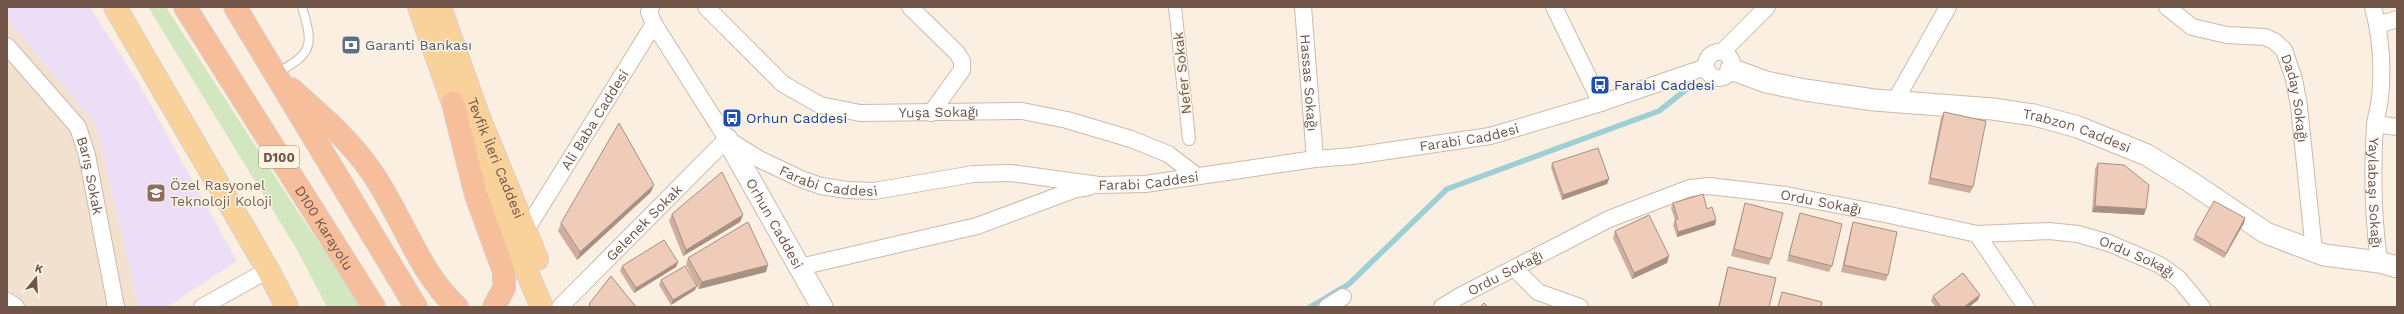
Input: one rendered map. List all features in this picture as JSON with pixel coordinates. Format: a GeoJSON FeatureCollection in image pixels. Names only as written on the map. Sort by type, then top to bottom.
{"type":"FeatureCollection","features":[{"type":"Feature","properties":{"kind":"highway","name":"D100 Karayolu"},"geometry":{"type":"LineString","coordinates":[[185,7],[374,307]]}},
{"type":"Feature","properties":{"kind":"highway","name":"D100"},"geometry":{"type":"LineString","coordinates":[[235,7],[416,307]]}},
{"type":"Feature","properties":{"kind":"highway"},"geometry":{"type":"LineString","coordinates":[[275,74],[343,136],[372,172],[421,259],[446,297],[457,307]]}},
{"type":"Feature","properties":{"kind":"highway"},"geometry":{"type":"LineString","coordinates":[[453,103],[476,195],[504,272],[504,288],[494,307]]}},
{"type":"Feature","properties":{"kind":"main road"},"geometry":{"type":"LineString","coordinates":[[116,7],[268,270],[287,307]]}},
{"type":"Feature","properties":{"kind":"main road"},"geometry":{"type":"LineString","coordinates":[[419,7],[453,103],[542,307]]}},
{"type":"Feature","properties":{"kind":"main road","name":"Tevfik İleri Caddesi"},"geometry":{"type":"LineString","coordinates":[[440,7],[478,115],[526,230],[555,307]]}},
{"type":"Feature","properties":{"kind":"street","name":"Yuşa Sokağı"},"geometry":{"type":"LineString","coordinates":[[706,7],[783,84],[820,105],[860,113],[931,113],[986,110],[1022,111],[1067,120],[1131,139],[1168,154],[1197,176]]}},
{"type":"Feature","properties":{"kind":"street"},"geometry":{"type":"LineString","coordinates":[[910,7],[957,53],[962,61],[962,70],[931,113]]}},
{"type":"Feature","properties":{"kind":"street","name":"Nefer Sokak"},"geometry":{"type":"LineString","coordinates":[[1175,7],[1189,139]]}},
{"type":"Feature","properties":{"kind":"street","name":"Hassas Sokağı"},"geometry":{"type":"LineString","coordinates":[[1303,7],[1315,159]]}},
{"type":"Feature","properties":{"kind":"street"},"geometry":{"type":"LineString","coordinates":[[1554,7],[1601,103]]}},
{"type":"Feature","properties":{"kind":"street"},"geometry":{"type":"LineString","coordinates":[[1726,60],[1710,56],[1706,67],[1710,74],[1718,78],[1726,75],[1726,60],[1767,7]]}},
{"type":"Feature","properties":{"kind":"street"},"geometry":{"type":"LineString","coordinates":[[1895,101],[1948,7]]}},
{"type":"Feature","properties":{"kind":"street","name":"Daday Sokağı"},"geometry":{"type":"LineString","coordinates":[[2167,7],[2192,27],[2227,34],[2265,37],[2274,41],[2284,50],[2294,79],[2299,106],[2314,251]]}},
{"type":"Feature","properties":{"kind":"street","name":"Yaylabaşı Sokağı"},"geometry":{"type":"LineString","coordinates":[[2374,7],[2378,25],[2381,70],[2380,98],[2375,124],[2374,224],[2388,265]]}},
{"type":"Feature","properties":{"kind":"street","name":"Ali Baba Caddesi"},"geometry":{"type":"LineString","coordinates":[[526,230],[650,12]]}},
{"type":"Feature","properties":{"kind":"street","name":"Farabi Caddesi"},"geometry":{"type":"LineString","coordinates":[[650,12],[727,139],[759,159],[801,180],[821,186],[847,190],[874,191],[973,174],[1011,173],[1098,185],[1145,184],[1315,159],[1353,156],[1490,136],[1601,103],[1706,67]]}},
{"type":"Feature","properties":{"kind":"street"},"geometry":{"type":"LineString","coordinates":[[2378,25],[2397,19]]}},
{"type":"Feature","properties":{"kind":"street","name":"Barış Sokak"},"geometry":{"type":"LineString","coordinates":[[7,46],[78,127],[87,156],[116,307]]}},
{"type":"Feature","properties":{"kind":"street","name":"Trabzon Caddesi"},"geometry":{"type":"LineString","coordinates":[[1726,60],[1766,82],[1805,90],[1895,101],[1993,109],[2034,115],[2085,129],[2147,155],[2190,181],[2266,233],[2314,251],[2388,265]]}},
{"type":"Feature","properties":{"kind":"street","name":"Yaylabaşı Sokağı"},"geometry":{"type":"LineString","coordinates":[[2375,124],[2397,127]]}},
{"type":"Feature","properties":{"kind":"street","name":"Orhun Caddesi"},"geometry":{"type":"LineString","coordinates":[[727,139],[822,307]]}},
{"type":"Feature","properties":{"kind":"street","name":"Gelenek Sokak"},"geometry":{"type":"LineString","coordinates":[[560,307],[727,139]]}},
{"type":"Feature","properties":{"kind":"street"},"geometry":{"type":"LineString","coordinates":[[800,267],[977,226],[1076,189],[1098,185]]}},
{"type":"Feature","properties":{"kind":"street","name":"Ordu Sokağı"},"geometry":{"type":"LineString","coordinates":[[1442,307],[1609,219],[1690,188],[1709,186],[1786,195],[1977,234],[2049,231],[2078,234],[2109,243],[2160,265],[2179,279],[2202,307]]}},
{"type":"Feature","properties":{"kind":"street"},"geometry":{"type":"LineString","coordinates":[[1977,234],[2026,307]]}},
{"type":"Feature","properties":{"kind":"street"},"geometry":{"type":"LineString","coordinates":[[1514,268],[1538,292],[1580,307]]}},
{"type":"Feature","properties":{"kind":"street"},"geometry":{"type":"LineString","coordinates":[[202,307],[268,270]]}},
{"type":"Feature","properties":{"kind":"street"},"geometry":{"type":"LineString","coordinates":[[1327,307],[1343,297]]}},
{"type":"Feature","properties":{"kind":"street"},"geometry":{"type":"LineString","coordinates":[[7,301],[16,307]]}},
{"type":"Feature","properties":{"kind":"lane"},"geometry":{"type":"LineString","coordinates":[[275,74],[298,62],[308,48],[310,35],[302,7]]}},
{"type":"Feature","properties":{"kind":"shaded area","name":"Özel Rasyonel Teknoloji Koloji"},"geometry":{"type":"Polygon","coordinates":[[[7,7],[90,7],[139,84],[237,261],[167,307],[139,307],[96,125],[7,19],[7,7]]]}},
{"type":"Feature","properties":{"kind":"shaded area"},"geometry":{"type":"Polygon","coordinates":[[[7,19],[96,125],[139,307],[7,307],[7,19]]]}},
{"type":"Feature","properties":{"kind":"green space"},"geometry":{"type":"Polygon","coordinates":[[[148,7],[166,7],[296,209],[363,307],[327,307],[296,248],[148,7]]]}},
{"type":"Feature","properties":{"kind":"building"},"geometry":{"type":"Polygon","coordinates":[[[1944,112],[1986,121],[1973,187],[1930,178],[1944,112]]]}},
{"type":"Feature","properties":{"kind":"building"},"geometry":{"type":"Polygon","coordinates":[[[619,123],[654,185],[580,252],[561,223],[619,123]]]}},
{"type":"Feature","properties":{"kind":"building"},"geometry":{"type":"Polygon","coordinates":[[[1598,148],[1609,179],[1563,195],[1552,163],[1598,148]]]}},
{"type":"Feature","properties":{"kind":"building"},"geometry":{"type":"Polygon","coordinates":[[[2098,163],[2124,165],[2149,185],[2146,209],[2095,206],[2098,163]]]}},
{"type":"Feature","properties":{"kind":"building"},"geometry":{"type":"Polygon","coordinates":[[[722,172],[743,215],[686,250],[672,214],[722,172]]]}},
{"type":"Feature","properties":{"kind":"building"},"geometry":{"type":"Polygon","coordinates":[[[1703,194],[1707,209],[1712,207],[1716,220],[1678,232],[1675,220],[1678,219],[1673,203],[1703,194]]]}},
{"type":"Feature","properties":{"kind":"building"},"geometry":{"type":"Polygon","coordinates":[[[2214,201],[2245,218],[2226,253],[2195,235],[2214,201]]]}},
{"type":"Feature","properties":{"kind":"building"},"geometry":{"type":"Polygon","coordinates":[[[1745,203],[1783,213],[1771,259],[1734,249],[1745,203]]]}},
{"type":"Feature","properties":{"kind":"building"},"geometry":{"type":"Polygon","coordinates":[[[1800,213],[1842,224],[1832,266],[1789,255],[1800,213]]]}},
{"type":"Feature","properties":{"kind":"building"},"geometry":{"type":"Polygon","coordinates":[[[1649,215],[1669,256],[1634,273],[1615,231],[1649,215]]]}},
{"type":"Feature","properties":{"kind":"building"},"geometry":{"type":"Polygon","coordinates":[[[748,222],[768,265],[702,282],[688,258],[748,222]]]}},
{"type":"Feature","properties":{"kind":"building"},"geometry":{"type":"Polygon","coordinates":[[[1853,222],[1897,232],[1888,275],[1844,265],[1853,222]]]}},
{"type":"Feature","properties":{"kind":"building"},"geometry":{"type":"Polygon","coordinates":[[[664,240],[678,262],[636,288],[622,266],[664,240]]]}},
{"type":"Feature","properties":{"kind":"building"},"geometry":{"type":"Polygon","coordinates":[[[685,266],[697,286],[673,300],[661,280],[685,266]]]}},
{"type":"Feature","properties":{"kind":"building"},"geometry":{"type":"Polygon","coordinates":[[[1728,267],[1776,278],[1769,307],[1719,307],[1728,267]]]}},
{"type":"Feature","properties":{"kind":"building"},"geometry":{"type":"Polygon","coordinates":[[[1963,273],[1980,295],[1964,307],[1941,307],[1933,296],[1963,273]]]}},
{"type":"Feature","properties":{"kind":"building"},"geometry":{"type":"Polygon","coordinates":[[[611,276],[636,307],[590,307],[589,304],[611,276]]]}},
{"type":"Feature","properties":{"kind":"building"},"geometry":{"type":"Polygon","coordinates":[[[1782,292],[1822,302],[1821,307],[1778,307],[1782,292]]]}},
{"type":"Feature","properties":{"kind":"building"},"geometry":{"type":"Polygon","coordinates":[[[1484,303],[1488,307],[1480,307],[1484,303]]]}},
{"type":"Feature","properties":{"kind":"waterway"},"geometry":{"type":"LineString","coordinates":[[1310,307],[1349,284],[1447,189],[1659,111],[1692,85]]}},
{"type":"Feature","properties":{"kind":"place","name":"Garanti Bankası"},"geometry":{"type":"Point","coordinates":[351,45]}},
{"type":"Feature","properties":{"kind":"place","name":"Farabi̇ Caddesi̇"},"geometry":{"type":"Point","coordinates":[1600,85]}},
{"type":"Feature","properties":{"kind":"place","name":"Orhun Caddesi̇"},"geometry":{"type":"Point","coordinates":[732,118]}},
{"type":"Feature","properties":{"kind":"place","name":"Özel Rasyonel Teknoloji Koloji"},"geometry":{"type":"Point","coordinates":[156,193]}}]}
